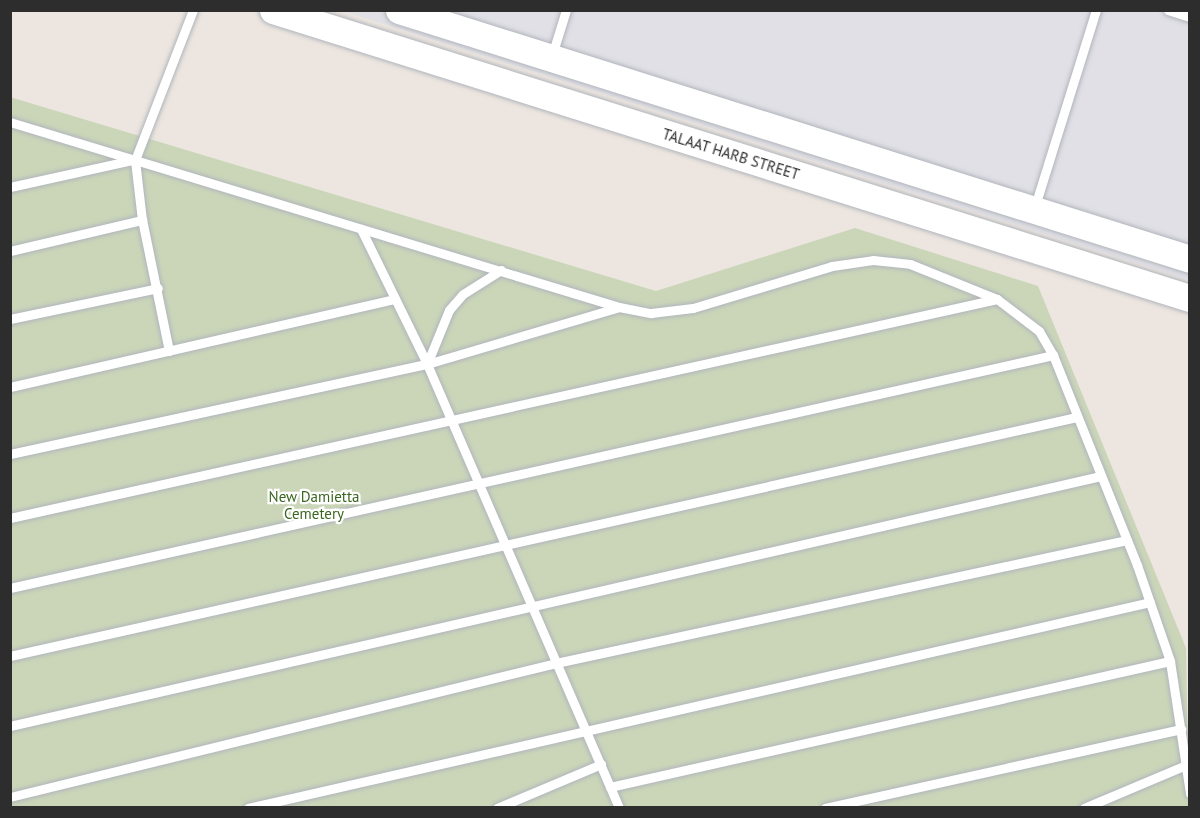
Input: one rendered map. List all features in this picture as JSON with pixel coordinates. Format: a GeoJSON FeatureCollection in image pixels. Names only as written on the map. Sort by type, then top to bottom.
{"type":"FeatureCollection","features":[{"type":"Feature","properties":{"kind":"main road","name":"TALAAT HARB STREET"},"geometry":{"type":"LineString","coordinates":[[273,10],[1190,298]]}},
{"type":"Feature","properties":{"kind":"main road"},"geometry":{"type":"LineString","coordinates":[[399,10],[1190,260]]}},
{"type":"Feature","properties":{"kind":"lane"},"geometry":{"type":"LineString","coordinates":[[169,351],[158,288],[142,220],[135,159],[193,10]]}},
{"type":"Feature","properties":{"kind":"lane"},"geometry":{"type":"LineString","coordinates":[[552,58],[566,10]]}},
{"type":"Feature","properties":{"kind":"lane"},"geometry":{"type":"LineString","coordinates":[[1034,211],[1096,10]]}},
{"type":"Feature","properties":{"kind":"lane"},"geometry":{"type":"LineString","coordinates":[[1168,10],[1190,17]]}},
{"type":"Feature","properties":{"kind":"lane"},"geometry":{"type":"LineString","coordinates":[[10,122],[501,270],[619,308],[651,313],[676,312],[832,266],[873,260],[910,264],[997,299],[1039,331],[1053,355],[1127,540],[1170,661],[1190,793]]}},
{"type":"Feature","properties":{"kind":"lane"},"geometry":{"type":"LineString","coordinates":[[10,187],[135,159]]}},
{"type":"Feature","properties":{"kind":"lane"},"geometry":{"type":"LineString","coordinates":[[10,251],[142,220]]}},
{"type":"Feature","properties":{"kind":"lane"},"geometry":{"type":"LineString","coordinates":[[361,229],[427,364],[619,807]]}},
{"type":"Feature","properties":{"kind":"lane"},"geometry":{"type":"LineString","coordinates":[[427,364],[449,310],[463,294],[501,270]]}},
{"type":"Feature","properties":{"kind":"lane"},"geometry":{"type":"LineString","coordinates":[[10,319],[158,288]]}},
{"type":"Feature","properties":{"kind":"lane"},"geometry":{"type":"LineString","coordinates":[[10,387],[396,299]]}},
{"type":"Feature","properties":{"kind":"lane"},"geometry":{"type":"LineString","coordinates":[[10,518],[450,417],[997,299]]}},
{"type":"Feature","properties":{"kind":"lane"},"geometry":{"type":"LineString","coordinates":[[10,454],[427,364],[619,308]]}},
{"type":"Feature","properties":{"kind":"lane"},"geometry":{"type":"LineString","coordinates":[[10,588],[1053,355]]}},
{"type":"Feature","properties":{"kind":"lane"},"geometry":{"type":"LineString","coordinates":[[10,656],[504,543],[1077,417]]}},
{"type":"Feature","properties":{"kind":"lane"},"geometry":{"type":"LineString","coordinates":[[10,726],[1101,476]]}},
{"type":"Feature","properties":{"kind":"lane"},"geometry":{"type":"LineString","coordinates":[[10,797],[556,663],[1127,540]]}},
{"type":"Feature","properties":{"kind":"lane"},"geometry":{"type":"LineString","coordinates":[[248,807],[1150,602]]}},
{"type":"Feature","properties":{"kind":"lane"},"geometry":{"type":"LineString","coordinates":[[610,787],[1170,661]]}},
{"type":"Feature","properties":{"kind":"lane"},"geometry":{"type":"LineString","coordinates":[[825,807],[1180,729]]}},
{"type":"Feature","properties":{"kind":"lane"},"geometry":{"type":"LineString","coordinates":[[497,807],[601,765]]}},
{"type":"Feature","properties":{"kind":"lane"},"geometry":{"type":"LineString","coordinates":[[1084,807],[1186,765]]}},
{"type":"Feature","properties":{"kind":"shaded area"},"geometry":{"type":"Polygon","coordinates":[[[343,11],[1189,11],[1189,280],[343,11]]]}},
{"type":"Feature","properties":{"kind":"green space","name":"New Damietta Cemetery"},"geometry":{"type":"Polygon","coordinates":[[[10,97],[656,291],[855,228],[1038,286],[1186,648],[1189,807],[11,807],[10,97]]]}}]}
